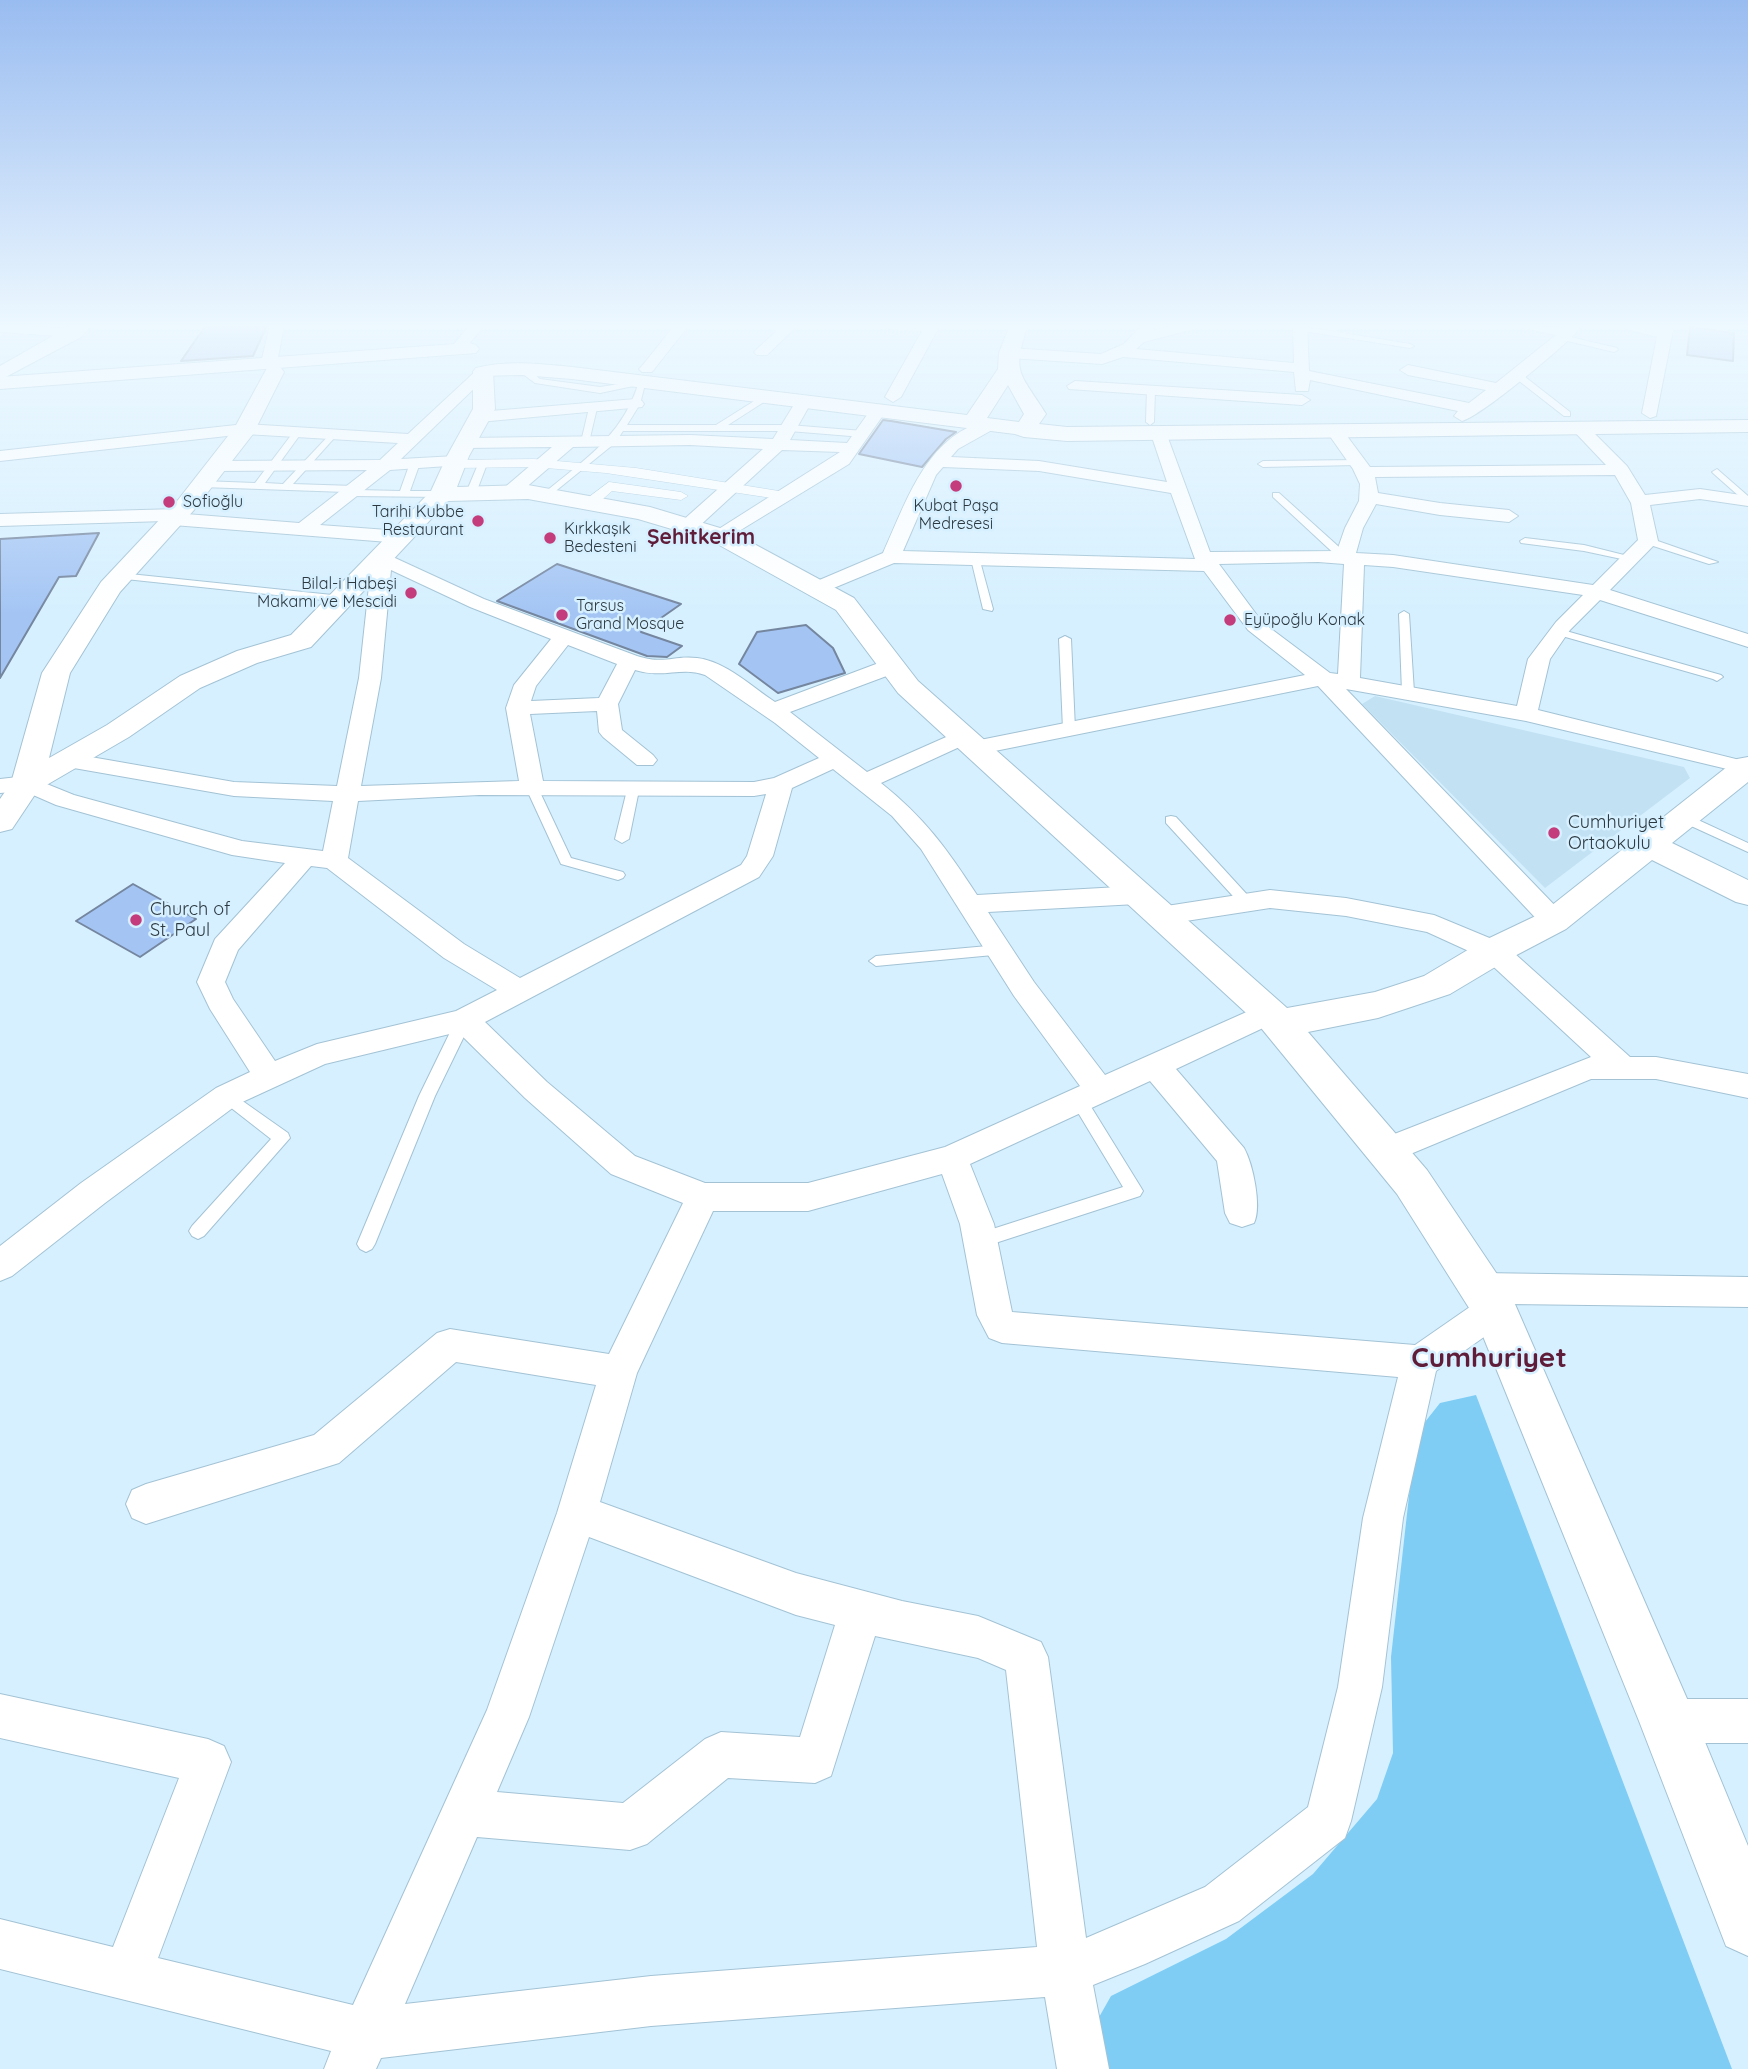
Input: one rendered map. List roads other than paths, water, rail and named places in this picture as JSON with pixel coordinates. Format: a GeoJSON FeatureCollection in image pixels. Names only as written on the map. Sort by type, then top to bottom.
{"type":"FeatureCollection","features":[{"type":"Feature","properties":{"kind":"main road"},"geometry":{"type":"LineString","coordinates":[[0,822],[27,783],[56,673],[110,588],[175,517],[247,422]]}},
{"type":"Feature","properties":{"kind":"main road"},"geometry":{"type":"LineString","coordinates":[[27,783],[118,731],[190,682],[247,657],[301,641],[401,537],[453,473],[477,422]]}},
{"type":"Feature","properties":{"kind":"main road"},"geometry":{"type":"LineString","coordinates":[[1011,422],[1042,422]]}},
{"type":"Feature","properties":{"kind":"main road"},"geometry":{"type":"LineString","coordinates":[[1091,422],[1155,428],[1335,432],[1542,422]]}},
{"type":"Feature","properties":{"kind":"main road"},"geometry":{"type":"LineString","coordinates":[[1155,428],[1208,422]]}},
{"type":"Feature","properties":{"kind":"main road"},"geometry":{"type":"LineString","coordinates":[[1618,422],[1748,426]]}},
{"type":"Feature","properties":{"kind":"main road"},"geometry":{"type":"LineString","coordinates":[[453,473],[533,484],[586,485],[688,519],[845,604],[908,687],[1274,1018],[1412,1182],[1488,1298],[1668,1721],[1748,1924]]}},
{"type":"Feature","properties":{"kind":"main road"},"geometry":{"type":"LineString","coordinates":[[1274,1018],[1378,1005],[1437,985],[1494,951],[1554,921],[1746,767]]}},
{"type":"Feature","properties":{"kind":"main road"},"geometry":{"type":"LineString","coordinates":[[1647,845],[1748,894]]}},
{"type":"Feature","properties":{"kind":"street"},"geometry":{"type":"LineString","coordinates":[[305,528],[385,465],[428,422]]}},
{"type":"Feature","properties":{"kind":"street"},"geometry":{"type":"LineString","coordinates":[[688,519],[733,486],[784,435],[792,422]]}},
{"type":"Feature","properties":{"kind":"street"},"geometry":{"type":"LineString","coordinates":[[688,519],[785,496],[844,460],[873,422]]}},
{"type":"Feature","properties":{"kind":"street"},"geometry":{"type":"LineString","coordinates":[[891,558],[928,474],[952,445],[977,422]]}},
{"type":"Feature","properties":{"kind":"street"},"geometry":{"type":"LineString","coordinates":[[1526,715],[1539,659],[1559,632],[1648,541],[1641,501],[1631,481],[1574,422]]}},
{"type":"Feature","properties":{"kind":"street"},"geometry":{"type":"LineString","coordinates":[[1155,428],[1200,552],[1255,626],[1323,678],[1554,921]]}},
{"type":"Feature","properties":{"kind":"street"},"geometry":{"type":"LineString","coordinates":[[0,456],[244,429],[411,439]]}},
{"type":"Feature","properties":{"kind":"street"},"geometry":{"type":"LineString","coordinates":[[1335,432],[1369,484],[1368,497],[1354,528],[1350,558],[1349,682]]}},
{"type":"Feature","properties":{"kind":"street"},"geometry":{"type":"LineString","coordinates":[[209,475],[274,466],[415,463],[453,473],[616,435],[784,435],[858,441]]}},
{"type":"Feature","properties":{"kind":"street"},"geometry":{"type":"LineString","coordinates":[[533,484],[577,442]]}},
{"type":"Feature","properties":{"kind":"street"},"geometry":{"type":"LineString","coordinates":[[938,462],[1039,466],[1177,489]]}},
{"type":"Feature","properties":{"kind":"street"},"geometry":{"type":"LineString","coordinates":[[1360,467],[1620,470]]}},
{"type":"Feature","properties":{"kind":"street"},"geometry":{"type":"LineString","coordinates":[[586,485],[694,481],[785,496]]}},
{"type":"Feature","properties":{"kind":"street"},"geometry":{"type":"LineString","coordinates":[[688,519],[694,481]]}},
{"type":"Feature","properties":{"kind":"street"},"geometry":{"type":"LineString","coordinates":[[1641,501],[1700,494],[1748,501]]}},
{"type":"Feature","properties":{"kind":"street"},"geometry":{"type":"LineString","coordinates":[[1368,497],[1440,509],[1509,516]]}},
{"type":"Feature","properties":{"kind":"street"},"geometry":{"type":"LineString","coordinates":[[0,520],[175,517],[401,537]]}},
{"type":"Feature","properties":{"kind":"street"},"geometry":{"type":"LineString","coordinates":[[334,861],[370,678],[382,558],[477,603],[629,661],[655,668],[696,664],[713,670],[772,711],[901,811],[930,844],[1089,1096]]}},
{"type":"Feature","properties":{"kind":"street"},"geometry":{"type":"LineString","coordinates":[[817,588],[891,558],[1208,562],[1350,558],[1501,576],[1596,592],[1748,641]]}},
{"type":"Feature","properties":{"kind":"street"},"geometry":{"type":"LineString","coordinates":[[532,788],[517,708],[525,685],[563,638]]}},
{"type":"Feature","properties":{"kind":"street"},"geometry":{"type":"LineString","coordinates":[[629,661],[607,704],[611,732],[645,760]]}},
{"type":"Feature","properties":{"kind":"street"},"geometry":{"type":"LineString","coordinates":[[772,711],[892,666]]}},
{"type":"Feature","properties":{"kind":"street"},"geometry":{"type":"LineString","coordinates":[[864,782],[969,743],[1069,729],[1323,678],[1526,715],[1746,767]]}},
{"type":"Feature","properties":{"kind":"street"},"geometry":{"type":"LineString","coordinates":[[517,708],[607,704]]}},
{"type":"Feature","properties":{"kind":"street"},"geometry":{"type":"LineString","coordinates":[[68,760],[234,789],[347,794],[480,788],[754,789],[781,784],[835,759]]}},
{"type":"Feature","properties":{"kind":"street"},"geometry":{"type":"LineString","coordinates":[[0,786],[27,783],[65,800],[229,845],[334,861],[454,951],[521,992]]}},
{"type":"Feature","properties":{"kind":"street"},"geometry":{"type":"LineString","coordinates":[[0,1266],[93,1193],[227,1096],[317,1055],[464,1020],[750,871],[760,856],[781,784]]}},
{"type":"Feature","properties":{"kind":"street"},"geometry":{"type":"LineString","coordinates":[[269,1077],[220,1002],[211,982],[225,946],[304,858]]}},
{"type":"Feature","properties":{"kind":"street"},"geometry":{"type":"LineString","coordinates":[[970,904],[1149,905],[1247,903],[1270,899],[1346,907],[1434,924],[1494,951],[1623,1068]]}},
{"type":"Feature","properties":{"kind":"street"},"geometry":{"type":"LineString","coordinates":[[464,1020],[536,1090],[623,1164],[703,1198],[808,1197],[952,1158],[1155,1065],[1274,1018]]}},
{"type":"Feature","properties":{"kind":"street"},"geometry":{"type":"LineString","coordinates":[[1155,1065],[1233,1157],[1242,1213]]}},
{"type":"Feature","properties":{"kind":"street"},"geometry":{"type":"LineString","coordinates":[[1385,1151],[1588,1068],[1656,1068],[1748,1086]]}},
{"type":"Feature","properties":{"kind":"street"},"geometry":{"type":"LineString","coordinates":[[952,1158],[977,1224],[995,1315],[1002,1327],[1420,1362]]}},
{"type":"Feature","properties":{"kind":"street"},"geometry":{"type":"LineString","coordinates":[[359,2052],[507,1717],[577,1513],[619,1372],[703,1198]]}},
{"type":"Feature","properties":{"kind":"street"},"geometry":{"type":"LineString","coordinates":[[0,1944],[127,1975],[359,2052],[651,2001],[1065,1970],[1128,1947],[1222,1905],[1328,1821],[1360,1688],[1384,1518],[1420,1362],[1488,1298],[1748,1292]]}},
{"type":"Feature","properties":{"kind":"street"},"geometry":{"type":"LineString","coordinates":[[146,1504],[325,1450],[450,1345],[619,1372]]}},
{"type":"Feature","properties":{"kind":"street"},"geometry":{"type":"LineString","coordinates":[[577,1513],[796,1594],[978,1637],[1026,1657],[1065,1970],[1083,2069]]}},
{"type":"Feature","properties":{"kind":"street"},"geometry":{"type":"LineString","coordinates":[[465,1813],[630,1827],[721,1755],[815,1760],[861,1611]]}},
{"type":"Feature","properties":{"kind":"street"},"geometry":{"type":"LineString","coordinates":[[0,1716],[208,1762],[127,1975]]}},
{"type":"Feature","properties":{"kind":"street"},"geometry":{"type":"LineString","coordinates":[[1668,1721],[1748,1721]]}},
{"type":"Feature","properties":{"kind":"lane"},"geometry":{"type":"LineString","coordinates":[[577,442],[587,422]]}},
{"type":"Feature","properties":{"kind":"lane"},"geometry":{"type":"LineString","coordinates":[[586,485],[625,422]]}},
{"type":"Feature","properties":{"kind":"lane"},"geometry":{"type":"LineString","coordinates":[[719,428],[729,422]]}},
{"type":"Feature","properties":{"kind":"lane"},"geometry":{"type":"LineString","coordinates":[[1154,422],[1155,428]]}},
{"type":"Feature","properties":{"kind":"lane"},"geometry":{"type":"LineString","coordinates":[[616,435],[719,428],[784,435]]}},
{"type":"Feature","properties":{"kind":"lane"},"geometry":{"type":"LineString","coordinates":[[258,486],[298,432]]}},
{"type":"Feature","properties":{"kind":"lane"},"geometry":{"type":"LineString","coordinates":[[285,487],[333,434]]}},
{"type":"Feature","properties":{"kind":"lane"},"geometry":{"type":"LineString","coordinates":[[415,463],[453,473]]}},
{"type":"Feature","properties":{"kind":"lane"},"geometry":{"type":"LineString","coordinates":[[1263,464],[1360,467]]}},
{"type":"Feature","properties":{"kind":"lane"},"geometry":{"type":"LineString","coordinates":[[1717,472],[1748,501]]}},
{"type":"Feature","properties":{"kind":"lane"},"geometry":{"type":"LineString","coordinates":[[209,475],[258,486],[352,491],[453,473]]}},
{"type":"Feature","properties":{"kind":"lane"},"geometry":{"type":"LineString","coordinates":[[1276,495],[1350,558]]}},
{"type":"Feature","properties":{"kind":"lane"},"geometry":{"type":"LineString","coordinates":[[1525,541],[1584,548],[1631,558]]}},
{"type":"Feature","properties":{"kind":"lane"},"geometry":{"type":"LineString","coordinates":[[1648,541],[1713,562]]}},
{"type":"Feature","properties":{"kind":"lane"},"geometry":{"type":"LineString","coordinates":[[975,561],[988,609]]}},
{"type":"Feature","properties":{"kind":"lane"},"geometry":{"type":"LineString","coordinates":[[120,576],[342,598]]}},
{"type":"Feature","properties":{"kind":"lane"},"geometry":{"type":"LineString","coordinates":[[1404,614],[1408,692]]}},
{"type":"Feature","properties":{"kind":"lane"},"geometry":{"type":"LineString","coordinates":[[1559,632],[1717,677]]}},
{"type":"Feature","properties":{"kind":"lane"},"geometry":{"type":"LineString","coordinates":[[1065,639],[1069,729]]}},
{"type":"Feature","properties":{"kind":"lane"},"geometry":{"type":"LineString","coordinates":[[532,788],[566,861],[618,874]]}},
{"type":"Feature","properties":{"kind":"lane"},"geometry":{"type":"LineString","coordinates":[[622,839],[633,790]]}},
{"type":"Feature","properties":{"kind":"lane"},"geometry":{"type":"LineString","coordinates":[[1683,817],[1748,848]]}},
{"type":"Feature","properties":{"kind":"lane"},"geometry":{"type":"LineString","coordinates":[[1171,820],[1247,903]]}},
{"type":"Feature","properties":{"kind":"lane"},"geometry":{"type":"LineString","coordinates":[[876,961],[999,950]]}},
{"type":"Feature","properties":{"kind":"lane"},"geometry":{"type":"LineString","coordinates":[[366,1244],[426,1096],[464,1020]]}},
{"type":"Feature","properties":{"kind":"lane"},"geometry":{"type":"LineString","coordinates":[[198,1231],[282,1138],[227,1096]]}},
{"type":"Feature","properties":{"kind":"lane"},"geometry":{"type":"LineString","coordinates":[[980,1240],[1135,1191],[1089,1096]]}},
{"type":"Feature","properties":{"kind":"place","name":"Kubat Paşa Medresesi"},"geometry":{"type":"Point","coordinates":[956,486]}},
{"type":"Feature","properties":{"kind":"place","name":"Sofioğlu"},"geometry":{"type":"Point","coordinates":[169,502]}},
{"type":"Feature","properties":{"kind":"place","name":"Tarihi Kubbe Restaurant"},"geometry":{"type":"Point","coordinates":[478,521]}},
{"type":"Feature","properties":{"kind":"place","name":"Kırkkaşık Bedesteni"},"geometry":{"type":"Point","coordinates":[550,538]}},
{"type":"Feature","properties":{"kind":"place","name":"Bilal-i Habeşi Makamı ve Mescidi"},"geometry":{"type":"Point","coordinates":[411,593]}},
{"type":"Feature","properties":{"kind":"place","name":"Tarsus Grand Mosque"},"geometry":{"type":"Point","coordinates":[562,615]}},
{"type":"Feature","properties":{"kind":"place","name":"Eyüpoğlu Konak"},"geometry":{"type":"Point","coordinates":[1230,620]}},
{"type":"Feature","properties":{"kind":"place","name":"Cumhuriyet Ortaokulu"},"geometry":{"type":"Point","coordinates":[1554,833]}},
{"type":"Feature","properties":{"kind":"place","name":"Church of St. Paul"},"geometry":{"type":"Point","coordinates":[136,920]}},
{"type":"Feature","properties":{"kind":"district","name":"Şehitkerim"},"geometry":{"type":"Point","coordinates":[701,538]}},
{"type":"Feature","properties":{"kind":"district","name":"Cumhuriyet"},"geometry":{"type":"Point","coordinates":[1489,1359]}}]}
